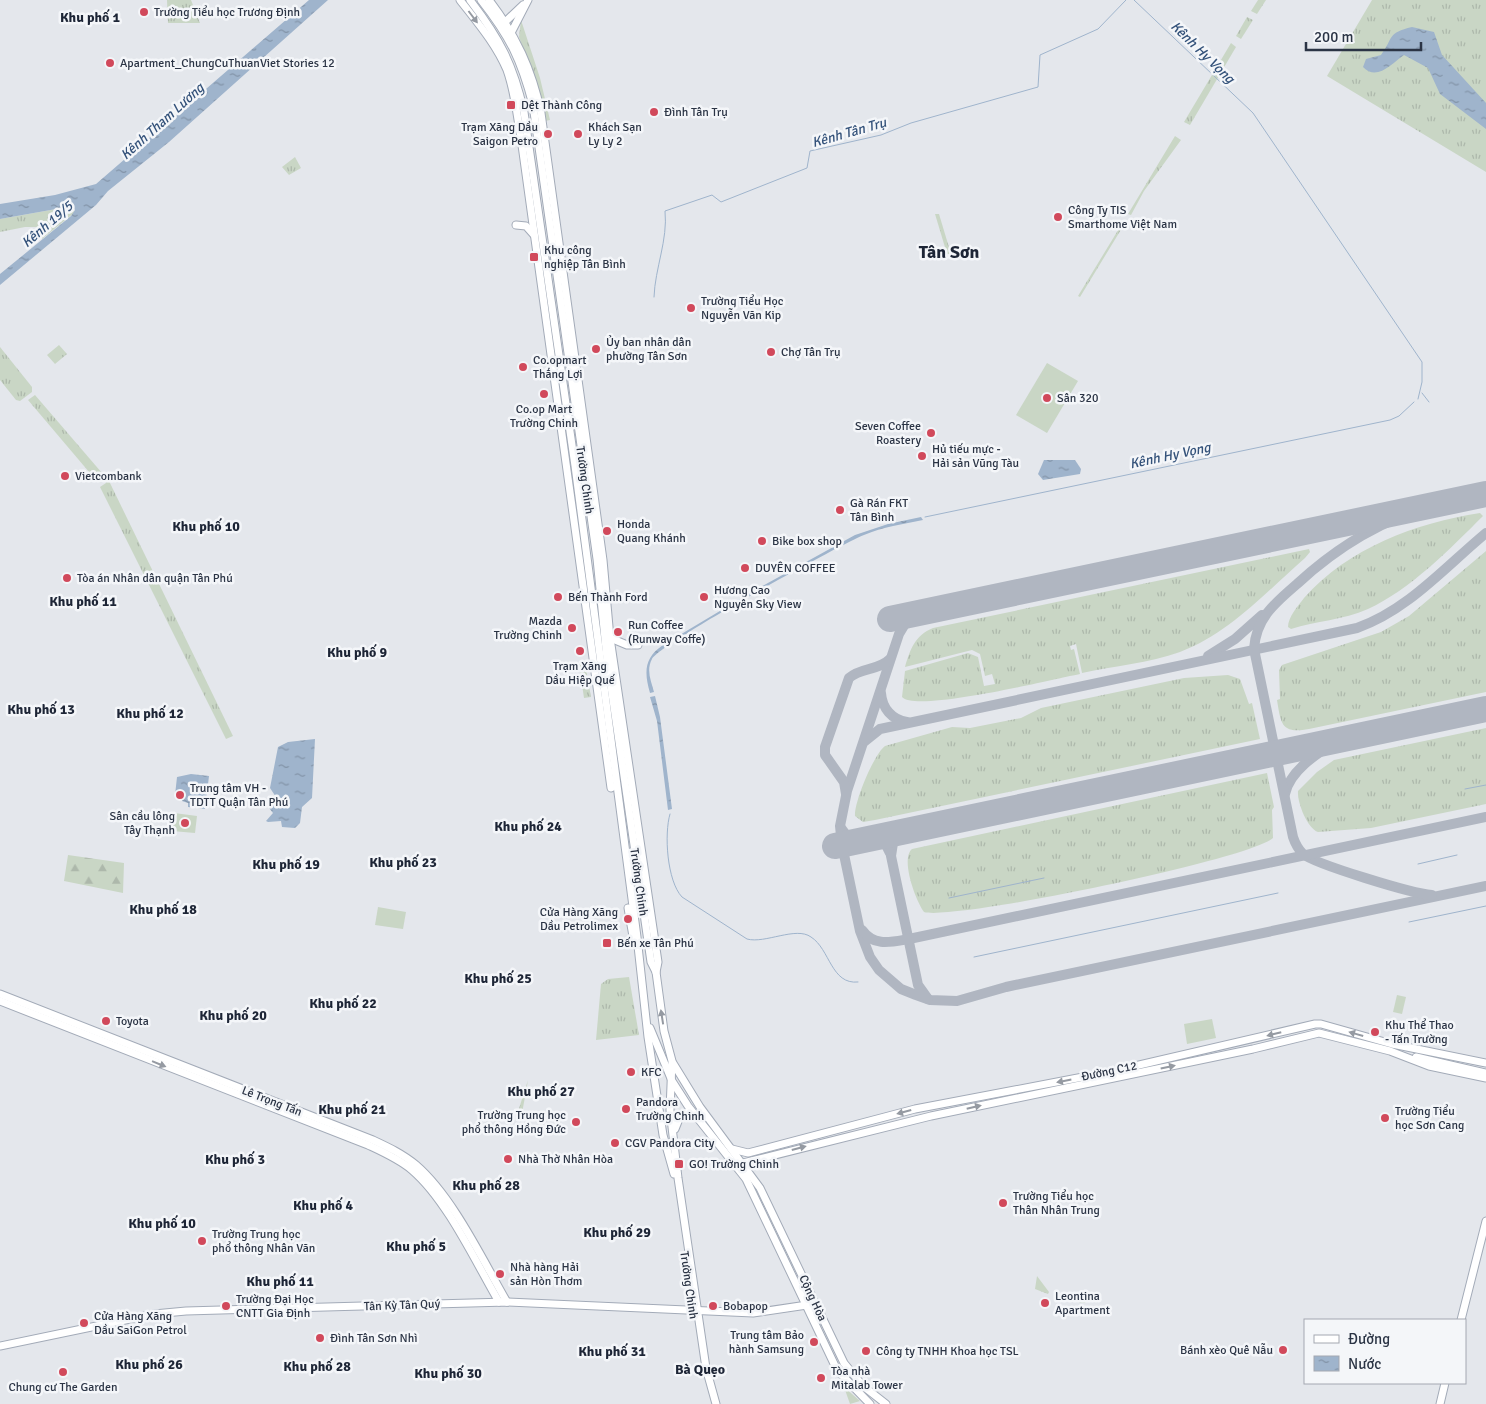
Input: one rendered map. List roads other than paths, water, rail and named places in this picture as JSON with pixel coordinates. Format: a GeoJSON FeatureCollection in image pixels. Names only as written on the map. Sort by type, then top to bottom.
{"type":"FeatureCollection","features":[{"type":"Feature","properties":{"kind":"main road","name":"Trường Chinh"},"geometry":{"type":"LineString","coordinates":[[460,0],[486,35],[496,42]]}},
{"type":"Feature","properties":{"kind":"main road","name":"Trường Chinh"},"geometry":{"type":"LineString","coordinates":[[470,0],[494,30],[496,42],[510,81],[535,215],[543,247],[551,328]]}},
{"type":"Feature","properties":{"kind":"main road","name":"Trường Chinh"},"geometry":{"type":"LineString","coordinates":[[485,1],[510,34],[521,64],[533,105],[550,205],[566,326],[603,560],[607,636],[603,660],[631,932],[638,951],[663,1136],[674,1174],[702,1369],[712,1404]]}},
{"type":"Feature","properties":{"kind":"main road"},"geometry":{"type":"LineString","coordinates":[[485,1],[497,10],[516,12]]}},
{"type":"Feature","properties":{"kind":"main road"},"geometry":{"type":"LineString","coordinates":[[486,35],[527,2]]}},
{"type":"Feature","properties":{"kind":"main road"},"geometry":{"type":"LineString","coordinates":[[496,42],[510,34],[527,2]]}},
{"type":"Feature","properties":{"kind":"main road","name":"Trường Chinh"},"geometry":{"type":"LineString","coordinates":[[497,10],[503,23]]}},
{"type":"Feature","properties":{"kind":"main road"},"geometry":{"type":"LineString","coordinates":[[535,215],[550,205]]}},
{"type":"Feature","properties":{"kind":"main road","name":"Trường Chinh"},"geometry":{"type":"LineString","coordinates":[[535,215],[534,234],[551,328],[651,962],[656,972],[664,1031],[672,1061],[670,1110],[694,1311],[706,1373],[716,1404]]}},
{"type":"Feature","properties":{"kind":"main road"},"geometry":{"type":"LineString","coordinates":[[535,215],[551,217]]}},
{"type":"Feature","properties":{"kind":"main road"},"geometry":{"type":"LineString","coordinates":[[516,225],[526,226],[543,247]]}},
{"type":"Feature","properties":{"kind":"main road"},"geometry":{"type":"LineString","coordinates":[[551,328],[566,326]]}},
{"type":"Feature","properties":{"kind":"main road"},"geometry":{"type":"LineString","coordinates":[[607,636],[627,645],[638,645]]}},
{"type":"Feature","properties":{"kind":"main road","name":"Trường Chinh"},"geometry":{"type":"LineString","coordinates":[[603,660],[645,873],[658,962],[656,972]]}},
{"type":"Feature","properties":{"kind":"main road"},"geometry":{"type":"LineString","coordinates":[[640,884],[645,873]]}},
{"type":"Feature","properties":{"kind":"main road","name":"Lê Trọng Tấn"},"geometry":{"type":"LineString","coordinates":[[0,994],[373,1140],[399,1153],[422,1170],[441,1192],[503,1302]]}},
{"type":"Feature","properties":{"kind":"main road","name":"Lê Trọng Tấn"},"geometry":{"type":"LineString","coordinates":[[0,1001],[368,1145],[397,1160],[420,1178],[438,1200],[503,1302]]}},
{"type":"Feature","properties":{"kind":"main road","name":"Trường Chinh"},"geometry":{"type":"LineString","coordinates":[[647,1018],[663,1064],[672,1081]]}},
{"type":"Feature","properties":{"kind":"main road","name":"Đường C12"},"geometry":{"type":"LineString","coordinates":[[732,1149],[748,1153],[915,1109],[1109,1072],[1315,1024],[1321,1024],[1391,1048],[1429,1066],[1486,1078]]}},
{"type":"Feature","properties":{"kind":"main road","name":"Đường C12"},"geometry":{"type":"LineString","coordinates":[[745,1166],[752,1161],[931,1116],[1207,1059],[1319,1033],[1391,1048],[1486,1063]]}},
{"type":"Feature","properties":{"kind":"main road"},"geometry":{"type":"LineString","coordinates":[[1391,1048],[1486,1073]]}},
{"type":"Feature","properties":{"kind":"main road"},"geometry":{"type":"LineString","coordinates":[[1407,1053],[1486,1068]]}},
{"type":"Feature","properties":{"kind":"main road"},"geometry":{"type":"LineString","coordinates":[[663,1064],[672,1061]]}},
{"type":"Feature","properties":{"kind":"main road","name":"Cộng Hòa"},"geometry":{"type":"LineString","coordinates":[[672,1061],[700,1107],[755,1180],[778,1224],[838,1370],[870,1404]]}},
{"type":"Feature","properties":{"kind":"main road"},"geometry":{"type":"LineString","coordinates":[[672,1081],[680,1076]]}},
{"type":"Feature","properties":{"kind":"main road","name":"Cộng Hòa"},"geometry":{"type":"LineString","coordinates":[[672,1081],[696,1116],[756,1190],[843,1371],[878,1404]]}},
{"type":"Feature","properties":{"kind":"main road"},"geometry":{"type":"LineString","coordinates":[[663,1136],[668,1132],[674,1134],[677,1120],[681,1114],[689,1112],[702,1118],[737,1161],[745,1166]]}},
{"type":"Feature","properties":{"kind":"main road","name":"Cộng Hòa"},"geometry":{"type":"LineString","coordinates":[[746,1180],[812,1307],[847,1368],[867,1390],[886,1404]]}},
{"type":"Feature","properties":{"kind":"main road","name":"Cộng Hòa"},"geometry":{"type":"LineString","coordinates":[[755,1180],[756,1190]]}},
{"type":"Feature","properties":{"kind":"main road"},"geometry":{"type":"LineString","coordinates":[[1461,1319],[1486,1221]]}},
{"type":"Feature","properties":{"kind":"main road","name":"Tân Kỳ Tân Quý"},"geometry":{"type":"LineString","coordinates":[[0,1346],[164,1312],[503,1302],[755,1313],[812,1307]]}},
{"type":"Feature","properties":{"kind":"main road"},"geometry":{"type":"LineString","coordinates":[[1440,1404],[1445,1384]]}},
{"type":"Feature","properties":{"kind":"water","name":"Kênh Tham Lương"},"geometry":{"type":"Polygon","coordinates":[[[309,0],[328,0],[169,142],[108,191],[96,205],[0,285],[0,274],[71,216],[75,210],[73,206],[0,219],[0,204],[55,195],[96,184],[309,0]]]}},
{"type":"Feature","properties":{"kind":"water"},"geometry":{"type":"Polygon","coordinates":[[[1412,27],[1434,32],[1442,55],[1486,103],[1486,129],[1440,94],[1428,68],[1404,55],[1379,72],[1374,73],[1363,67],[1366,59],[1381,55],[1392,36],[1398,31],[1412,27]]]}},
{"type":"Feature","properties":{"kind":"water"},"geometry":{"type":"Polygon","coordinates":[[[1044,460],[1075,460],[1081,469],[1080,474],[1043,480],[1038,474],[1044,460]]]}},
{"type":"Feature","properties":{"kind":"water"},"geometry":{"type":"Polygon","coordinates":[[[921,517],[923,520],[878,530],[848,543],[751,595],[685,635],[652,659],[649,671],[654,692],[650,693],[646,672],[647,666],[652,655],[663,645],[755,590],[855,535],[888,524],[921,517]]]}},
{"type":"Feature","properties":{"kind":"water"},"geometry":{"type":"Polygon","coordinates":[[[655,696],[660,717],[672,809],[668,810],[657,721],[650,697],[655,696]]]}},
{"type":"Feature","properties":{"kind":"water"},"geometry":{"type":"Polygon","coordinates":[[[315,739],[312,798],[302,807],[300,823],[295,828],[282,827],[281,821],[266,821],[273,813],[269,808],[275,802],[276,797],[270,788],[278,747],[288,742],[315,739]]]}},
{"type":"Feature","properties":{"kind":"water"},"geometry":{"type":"Polygon","coordinates":[[[191,774],[209,776],[205,809],[188,807],[188,803],[182,801],[182,796],[175,795],[177,777],[191,774]]]}},
{"type":"Feature","properties":{"kind":"waterway","name":"Kênh Tân Trụ"},"geometry":{"type":"LineString","coordinates":[[654,297],[665,233],[665,211],[712,195],[721,202],[807,168],[810,151],[881,135],[911,123],[1038,87],[1040,55],[1098,29],[1126,0]]}},
{"type":"Feature","properties":{"kind":"waterway","name":"Kênh Hy Vọng"},"geometry":{"type":"LineString","coordinates":[[1134,0],[1253,113],[1422,362],[1422,382],[1418,399]]}},
{"type":"Feature","properties":{"kind":"waterway"},"geometry":{"type":"LineString","coordinates":[[1422,393],[1429,402]]}},
{"type":"Feature","properties":{"kind":"waterway","name":"Kênh Hy Vọng"},"geometry":{"type":"LineString","coordinates":[[925,517],[1390,420],[1399,416],[1414,402]]}},
{"type":"Feature","properties":{"kind":"waterway"},"geometry":{"type":"LineString","coordinates":[[1465,789],[1486,785]]}},
{"type":"Feature","properties":{"kind":"waterway"},"geometry":{"type":"LineString","coordinates":[[670,814],[667,833],[668,857],[673,880],[682,897],[747,939],[754,940],[797,933],[805,934],[811,937],[823,950],[831,965],[842,978],[858,982]]}},
{"type":"Feature","properties":{"kind":"waterway"},"geometry":{"type":"LineString","coordinates":[[1418,864],[1457,855]]}},
{"type":"Feature","properties":{"kind":"waterway"},"geometry":{"type":"LineString","coordinates":[[949,898],[1044,878]]}},
{"type":"Feature","properties":{"kind":"waterway"},"geometry":{"type":"LineString","coordinates":[[974,957],[1278,893]]}},
{"type":"Feature","properties":{"kind":"waterway"},"geometry":{"type":"LineString","coordinates":[[1409,922],[1486,906]]}},
{"type":"Feature","properties":{"kind":"place","name":"Trường Tiểu học Trương Định"},"geometry":{"type":"Point","coordinates":[144,12]}},
{"type":"Feature","properties":{"kind":"place","name":"Apartment_ChungCuThuanViet Stories 12"},"geometry":{"type":"Point","coordinates":[110,63]}},
{"type":"Feature","properties":{"kind":"place","name":"Dệt Thành Công"},"geometry":{"type":"Point","coordinates":[511,105]}},
{"type":"Feature","properties":{"kind":"place","name":"Đình Tân Trụ"},"geometry":{"type":"Point","coordinates":[654,112]}},
{"type":"Feature","properties":{"kind":"place","name":"Trạm Xăng Dầu Saigon Petro"},"geometry":{"type":"Point","coordinates":[548,134]}},
{"type":"Feature","properties":{"kind":"place","name":"Khách Sạn Ly Ly 2"},"geometry":{"type":"Point","coordinates":[578,134]}},
{"type":"Feature","properties":{"kind":"place","name":"Công Ty TIS Smarthome Việt Nam"},"geometry":{"type":"Point","coordinates":[1058,217]}},
{"type":"Feature","properties":{"kind":"place","name":"Khu công nghiệp Tân Bình"},"geometry":{"type":"Point","coordinates":[534,257]}},
{"type":"Feature","properties":{"kind":"place","name":"Trường Tiểu Học Nguyễn Văn Kip"},"geometry":{"type":"Point","coordinates":[691,308]}},
{"type":"Feature","properties":{"kind":"place","name":"Ủy ban nhân dân phường Tân Sơn"},"geometry":{"type":"Point","coordinates":[596,349]}},
{"type":"Feature","properties":{"kind":"place","name":"Chợ Tân Trụ"},"geometry":{"type":"Point","coordinates":[771,352]}},
{"type":"Feature","properties":{"kind":"place","name":"Co.opmart Thắng Lợi"},"geometry":{"type":"Point","coordinates":[523,367]}},
{"type":"Feature","properties":{"kind":"place","name":"Co.op Mart Trường Chinh"},"geometry":{"type":"Point","coordinates":[544,394]}},
{"type":"Feature","properties":{"kind":"place","name":"Sân 320"},"geometry":{"type":"Point","coordinates":[1047,398]}},
{"type":"Feature","properties":{"kind":"place","name":"Seven Coffee Roastery"},"geometry":{"type":"Point","coordinates":[931,433]}},
{"type":"Feature","properties":{"kind":"place","name":"Hủ tiếu mực - Hải sản Vũng Tàu"},"geometry":{"type":"Point","coordinates":[922,456]}},
{"type":"Feature","properties":{"kind":"place","name":"Vietcombank"},"geometry":{"type":"Point","coordinates":[65,476]}},
{"type":"Feature","properties":{"kind":"place","name":"Gà Rán FKT Tân Bình"},"geometry":{"type":"Point","coordinates":[840,510]}},
{"type":"Feature","properties":{"kind":"place","name":"Honda Quang Khánh"},"geometry":{"type":"Point","coordinates":[607,531]}},
{"type":"Feature","properties":{"kind":"place","name":"Bike box shop"},"geometry":{"type":"Point","coordinates":[762,541]}},
{"type":"Feature","properties":{"kind":"place","name":"DUYÊN COFFEE"},"geometry":{"type":"Point","coordinates":[745,568]}},
{"type":"Feature","properties":{"kind":"place","name":"Tòa án Nhân dân quận Tân Phú"},"geometry":{"type":"Point","coordinates":[67,578]}},
{"type":"Feature","properties":{"kind":"place","name":"Bến Thành Ford"},"geometry":{"type":"Point","coordinates":[558,597]}},
{"type":"Feature","properties":{"kind":"place","name":"Hương Cao Nguyên Sky View"},"geometry":{"type":"Point","coordinates":[704,597]}},
{"type":"Feature","properties":{"kind":"place","name":"Mazda Trường Chinh"},"geometry":{"type":"Point","coordinates":[572,628]}},
{"type":"Feature","properties":{"kind":"place","name":"Run Coffee (Runway Coffe)"},"geometry":{"type":"Point","coordinates":[618,632]}},
{"type":"Feature","properties":{"kind":"place","name":"Trạm Xăng Dầu Hiệp Quế"},"geometry":{"type":"Point","coordinates":[580,651]}},
{"type":"Feature","properties":{"kind":"place","name":"Trung tâm VH - TDTT Quận Tân Phú"},"geometry":{"type":"Point","coordinates":[180,795]}},
{"type":"Feature","properties":{"kind":"place","name":"Sân cầu lông Tây Thạnh"},"geometry":{"type":"Point","coordinates":[185,823]}},
{"type":"Feature","properties":{"kind":"place","name":"Cửa Hàng Xăng Dầu Petrolimex"},"geometry":{"type":"Point","coordinates":[628,919]}},
{"type":"Feature","properties":{"kind":"place","name":"Bến xe Tân Phú"},"geometry":{"type":"Point","coordinates":[607,943]}},
{"type":"Feature","properties":{"kind":"place","name":"Toyota"},"geometry":{"type":"Point","coordinates":[106,1021]}},
{"type":"Feature","properties":{"kind":"place","name":"Khu Thể Thao - Tấn Trường"},"geometry":{"type":"Point","coordinates":[1375,1032]}},
{"type":"Feature","properties":{"kind":"place","name":"KFC"},"geometry":{"type":"Point","coordinates":[631,1072]}},
{"type":"Feature","properties":{"kind":"place","name":"Pandora Trường Chinh"},"geometry":{"type":"Point","coordinates":[626,1109]}},
{"type":"Feature","properties":{"kind":"place","name":"Trường Tiểu học Sơn Cang"},"geometry":{"type":"Point","coordinates":[1385,1118]}},
{"type":"Feature","properties":{"kind":"place","name":"Trường Trung học phổ thông Hồng Đức"},"geometry":{"type":"Point","coordinates":[576,1122]}},
{"type":"Feature","properties":{"kind":"place","name":"CGV Pandora City"},"geometry":{"type":"Point","coordinates":[615,1143]}},
{"type":"Feature","properties":{"kind":"place","name":"Nhà Thờ Nhân Hòa"},"geometry":{"type":"Point","coordinates":[508,1159]}},
{"type":"Feature","properties":{"kind":"place","name":"GO! Trường Chinh"},"geometry":{"type":"Point","coordinates":[679,1164]}},
{"type":"Feature","properties":{"kind":"place","name":"Trường Tiểu học Thân Nhân Trung"},"geometry":{"type":"Point","coordinates":[1003,1203]}},
{"type":"Feature","properties":{"kind":"place","name":"Trường Trung học phổ thông Nhân Văn"},"geometry":{"type":"Point","coordinates":[202,1241]}},
{"type":"Feature","properties":{"kind":"place","name":"Nhà hàng Hải sản Hòn Thơm"},"geometry":{"type":"Point","coordinates":[500,1274]}},
{"type":"Feature","properties":{"kind":"place","name":"Leontina Apartment"},"geometry":{"type":"Point","coordinates":[1045,1303]}},
{"type":"Feature","properties":{"kind":"place","name":"Trường Đại Học CNTT Gia Định"},"geometry":{"type":"Point","coordinates":[226,1306]}},
{"type":"Feature","properties":{"kind":"place","name":"Bobapop"},"geometry":{"type":"Point","coordinates":[713,1306]}},
{"type":"Feature","properties":{"kind":"place","name":"Cửa Hàng Xăng Dầu SaiGon Petrol"},"geometry":{"type":"Point","coordinates":[84,1323]}},
{"type":"Feature","properties":{"kind":"place","name":"Đình Tân Sơn Nhì"},"geometry":{"type":"Point","coordinates":[320,1338]}},
{"type":"Feature","properties":{"kind":"place","name":"Trung tâm Bảo hành Samsung"},"geometry":{"type":"Point","coordinates":[814,1342]}},
{"type":"Feature","properties":{"kind":"place","name":"Bánh xèo Quê Nẫu"},"geometry":{"type":"Point","coordinates":[1283,1350]}},
{"type":"Feature","properties":{"kind":"place","name":"Công ty TNHH Khoa học TSL"},"geometry":{"type":"Point","coordinates":[866,1351]}},
{"type":"Feature","properties":{"kind":"place","name":"Chung cư The Garden"},"geometry":{"type":"Point","coordinates":[63,1372]}},
{"type":"Feature","properties":{"kind":"place","name":"Tòa nhà Mitalab Tower"},"geometry":{"type":"Point","coordinates":[821,1378]}},
{"type":"Feature","properties":{"kind":"district","name":"Khu phố 1"},"geometry":{"type":"Point","coordinates":[90,17]}},
{"type":"Feature","properties":{"kind":"district","name":"Tân Sơn"},"geometry":{"type":"Point","coordinates":[949,252]}},
{"type":"Feature","properties":{"kind":"district","name":"Khu phố 10"},"geometry":{"type":"Point","coordinates":[206,526]}},
{"type":"Feature","properties":{"kind":"district","name":"Khu phố 11"},"geometry":{"type":"Point","coordinates":[83,601]}},
{"type":"Feature","properties":{"kind":"district","name":"Khu phố 9"},"geometry":{"type":"Point","coordinates":[357,652]}},
{"type":"Feature","properties":{"kind":"district","name":"Khu phố 13"},"geometry":{"type":"Point","coordinates":[41,709]}},
{"type":"Feature","properties":{"kind":"district","name":"Khu phố 12"},"geometry":{"type":"Point","coordinates":[150,713]}},
{"type":"Feature","properties":{"kind":"district","name":"Khu phố 24"},"geometry":{"type":"Point","coordinates":[528,826]}},
{"type":"Feature","properties":{"kind":"district","name":"Khu phố 23"},"geometry":{"type":"Point","coordinates":[403,862]}},
{"type":"Feature","properties":{"kind":"district","name":"Khu phố 19"},"geometry":{"type":"Point","coordinates":[286,864]}},
{"type":"Feature","properties":{"kind":"district","name":"Khu phố 18"},"geometry":{"type":"Point","coordinates":[163,909]}},
{"type":"Feature","properties":{"kind":"district","name":"Khu phố 25"},"geometry":{"type":"Point","coordinates":[498,978]}},
{"type":"Feature","properties":{"kind":"district","name":"Khu phố 22"},"geometry":{"type":"Point","coordinates":[343,1003]}},
{"type":"Feature","properties":{"kind":"district","name":"Khu phố 20"},"geometry":{"type":"Point","coordinates":[233,1015]}},
{"type":"Feature","properties":{"kind":"district","name":"Khu phố 27"},"geometry":{"type":"Point","coordinates":[541,1091]}},
{"type":"Feature","properties":{"kind":"district","name":"Khu phố 21"},"geometry":{"type":"Point","coordinates":[352,1109]}},
{"type":"Feature","properties":{"kind":"district","name":"Khu phố 3"},"geometry":{"type":"Point","coordinates":[235,1159]}},
{"type":"Feature","properties":{"kind":"district","name":"Khu phố 28"},"geometry":{"type":"Point","coordinates":[486,1185]}},
{"type":"Feature","properties":{"kind":"district","name":"Khu phố 4"},"geometry":{"type":"Point","coordinates":[323,1205]}},
{"type":"Feature","properties":{"kind":"district","name":"Khu phố 10"},"geometry":{"type":"Point","coordinates":[162,1223]}},
{"type":"Feature","properties":{"kind":"district","name":"Khu phố 29"},"geometry":{"type":"Point","coordinates":[617,1232]}},
{"type":"Feature","properties":{"kind":"district","name":"Khu phố 5"},"geometry":{"type":"Point","coordinates":[416,1246]}},
{"type":"Feature","properties":{"kind":"district","name":"Khu phố 11"},"geometry":{"type":"Point","coordinates":[280,1281]}},
{"type":"Feature","properties":{"kind":"district","name":"Khu phố 31"},"geometry":{"type":"Point","coordinates":[612,1351]}},
{"type":"Feature","properties":{"kind":"district","name":"Khu phố 26"},"geometry":{"type":"Point","coordinates":[149,1364]}},
{"type":"Feature","properties":{"kind":"district","name":"Khu phố 28"},"geometry":{"type":"Point","coordinates":[317,1366]}},
{"type":"Feature","properties":{"kind":"district","name":"Bà Quẹo"},"geometry":{"type":"Point","coordinates":[700,1369]}},
{"type":"Feature","properties":{"kind":"district","name":"Khu phố 30"},"geometry":{"type":"Point","coordinates":[448,1373]}},
{"type":"Feature","properties":{"kind":"water label","name":"Kênh 19/5"},"geometry":{"type":"Point","coordinates":[47,224]}}]}
